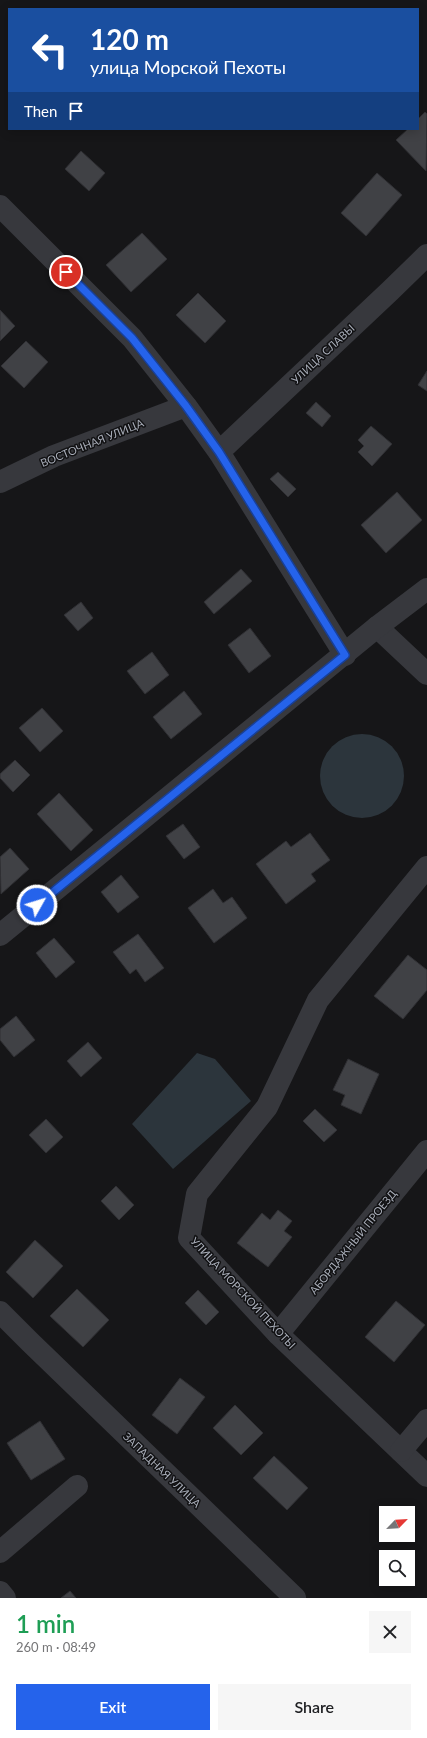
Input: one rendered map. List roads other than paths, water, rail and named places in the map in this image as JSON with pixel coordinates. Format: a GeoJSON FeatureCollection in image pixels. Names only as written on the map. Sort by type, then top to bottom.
{"type":"FeatureCollection","features":[{"type":"Feature","properties":{"kind":"street"},"geometry":{"type":"LineString","coordinates":[[0,206],[132,338],[186,406],[219,452],[345,655]]}},
{"type":"Feature","properties":{"kind":"street","name":"УЛИЦА СЛАВЫ"},"geometry":{"type":"LineString","coordinates":[[219,452],[390,292],[427,254]]}},
{"type":"Feature","properties":{"kind":"street","name":"ВОСТОЧНАЯ УЛИЦА"},"geometry":{"type":"LineString","coordinates":[[0,482],[54,456],[186,406]]}},
{"type":"Feature","properties":{"kind":"street"},"geometry":{"type":"LineString","coordinates":[[0,935],[345,655],[377,627],[427,589]]}},
{"type":"Feature","properties":{"kind":"street"},"geometry":{"type":"LineString","coordinates":[[377,627],[427,674]]}},
{"type":"Feature","properties":{"kind":"street","name":"УЛИЦА МОРСКОЙ ПЕХОТЫ"},"geometry":{"type":"LineString","coordinates":[[427,867],[318,1000],[267,1107],[196,1194],[189,1238],[278,1334],[427,1476]]}},
{"type":"Feature","properties":{"kind":"street","name":"АБОРДАЖНЫЙ ПРОЕЗД"},"geometry":{"type":"LineString","coordinates":[[278,1334],[427,1151]]}},
{"type":"Feature","properties":{"kind":"street","name":"ЗАПАДНАЯ УЛИЦА"},"geometry":{"type":"LineString","coordinates":[[0,1312],[295,1598]]}},
{"type":"Feature","properties":{"kind":"street"},"geometry":{"type":"LineString","coordinates":[[401,1451],[427,1420]]}},
{"type":"Feature","properties":{"kind":"street"},"geometry":{"type":"LineString","coordinates":[[0,1552],[77,1486]]}},
{"type":"Feature","properties":{"kind":"street"},"geometry":{"type":"LineString","coordinates":[[0,1592],[5,1598]]}}]}
